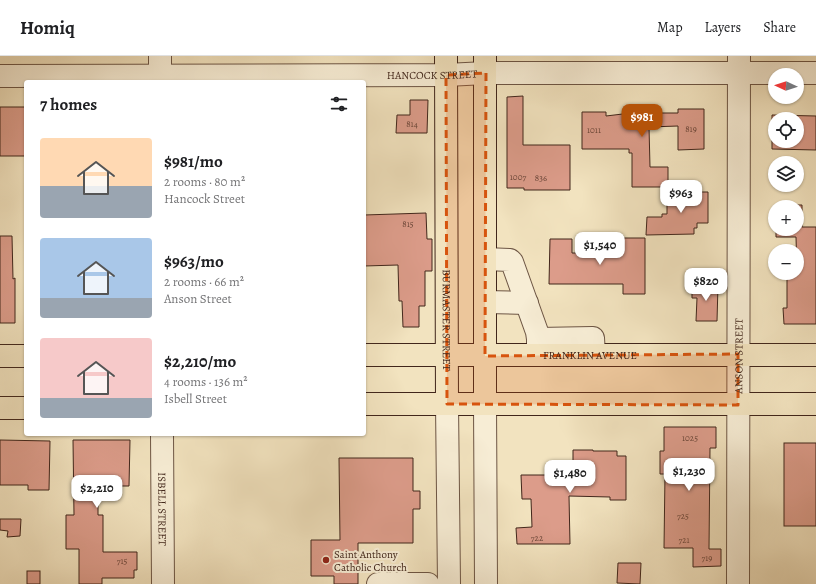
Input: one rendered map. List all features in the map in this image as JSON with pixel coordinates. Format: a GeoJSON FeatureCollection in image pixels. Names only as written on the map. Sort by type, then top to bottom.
{"type":"FeatureCollection","features":[{"type":"Feature","properties":{"kind":"main road","name":"BURMASTER STREET"},"geometry":{"type":"LineString","coordinates":[[446,65],[447,404]]}},
{"type":"Feature","properties":{"kind":"main road"},"geometry":{"type":"LineString","coordinates":[[485,404],[486,65]]}},
{"type":"Feature","properties":{"kind":"main road","name":"FRANKLIN AVENUE"},"geometry":{"type":"LineString","coordinates":[[366,355],[485,356],[538,347],[594,355],[816,355]]}},
{"type":"Feature","properties":{"kind":"main road"},"geometry":{"type":"LineString","coordinates":[[0,356],[24,356]]}},
{"type":"Feature","properties":{"kind":"main road"},"geometry":{"type":"LineString","coordinates":[[366,404],[816,404]]}},
{"type":"Feature","properties":{"kind":"main road"},"geometry":{"type":"LineString","coordinates":[[0,408],[24,408]]}},
{"type":"Feature","properties":{"kind":"street","name":"HANCOCK STREET"},"geometry":{"type":"LineString","coordinates":[[0,76],[446,65],[739,65],[816,74]]}},
{"type":"Feature","properties":{"kind":"street","name":"ANSON STREET"},"geometry":{"type":"LineString","coordinates":[[738,584],[739,65]]}},
{"type":"Feature","properties":{"kind":"street"},"geometry":{"type":"LineString","coordinates":[[485,259],[510,260],[512,262],[527,303],[538,347]]}},
{"type":"Feature","properties":{"kind":"street"},"geometry":{"type":"LineString","coordinates":[[485,302],[527,303]]}},
{"type":"Feature","properties":{"kind":"street","name":"BURMASTER STREET"},"geometry":{"type":"LineString","coordinates":[[447,404],[449,584]]}},
{"type":"Feature","properties":{"kind":"street"},"geometry":{"type":"LineString","coordinates":[[485,404],[486,584]]}},
{"type":"Feature","properties":{"kind":"street","name":"ISBELL STREET"},"geometry":{"type":"LineString","coordinates":[[162,436],[162,584]]}},
{"type":"Feature","properties":{"kind":"street"},"geometry":{"type":"LineString","coordinates":[[378,584],[428,584]]}},
{"type":"Feature","properties":{"kind":"highlighted area"},"geometry":{"type":"Polygon","coordinates":[[[486,73],[485,356],[738,354],[738,405],[447,404],[446,75],[486,73]]]}},
{"type":"Feature","properties":{"kind":"building"},"geometry":{"type":"Polygon","coordinates":[[[523,96],[523,145],[570,145],[570,190],[524,190],[524,188],[507,188],[507,97],[523,96]]]}},
{"type":"Feature","properties":{"kind":"building"},"geometry":{"type":"Polygon","coordinates":[[[410,100],[428,100],[427,133],[396,133],[397,115],[410,115],[410,100]]]}},
{"type":"Feature","properties":{"kind":"building"},"geometry":{"type":"Polygon","coordinates":[[[0,107],[24,107],[24,156],[0,156],[0,107]]]}},
{"type":"Feature","properties":{"kind":"building"},"geometry":{"type":"Polygon","coordinates":[[[678,109],[704,109],[704,149],[678,150],[678,126],[649,127],[650,167],[668,167],[668,187],[632,187],[632,153],[629,153],[629,149],[582,149],[582,112],[606,112],[606,116],[631,113],[631,111],[678,113],[678,109]]]}},
{"type":"Feature","properties":{"kind":"building"},"geometry":{"type":"Polygon","coordinates":[[[804,116],[816,116],[816,150],[772,148],[804,148],[804,116]]]}},
{"type":"Feature","properties":{"kind":"building"},"geometry":{"type":"Polygon","coordinates":[[[667,192],[708,192],[708,223],[697,223],[697,228],[694,228],[694,234],[646,235],[647,217],[662,217],[662,214],[667,214],[667,192]]]}},
{"type":"Feature","properties":{"kind":"building"},"geometry":{"type":"Polygon","coordinates":[[[426,213],[427,239],[432,239],[432,271],[425,271],[425,306],[419,306],[419,327],[403,327],[402,301],[399,301],[398,265],[366,266],[366,215],[426,213]]]}},
{"type":"Feature","properties":{"kind":"building"},"geometry":{"type":"Polygon","coordinates":[[[804,227],[816,227],[816,324],[784,324],[783,308],[787,308],[787,280],[804,280],[804,244],[796,244],[796,237],[776,237],[804,236],[804,227]]]}},
{"type":"Feature","properties":{"kind":"building"},"geometry":{"type":"Polygon","coordinates":[[[0,236],[12,236],[13,279],[15,278],[15,323],[0,323],[0,236]]]}},
{"type":"Feature","properties":{"kind":"building"},"geometry":{"type":"Polygon","coordinates":[[[623,238],[645,238],[645,294],[623,294],[623,284],[549,284],[550,239],[572,239],[572,253],[623,253],[623,238]]]}},
{"type":"Feature","properties":{"kind":"building"},"geometry":{"type":"Polygon","coordinates":[[[692,285],[718,285],[717,321],[696,321],[697,298],[692,298],[692,285]]]}},
{"type":"Feature","properties":{"kind":"building"},"geometry":{"type":"Polygon","coordinates":[[[664,427],[716,427],[716,448],[710,448],[709,549],[721,549],[721,566],[693,567],[693,548],[664,548],[665,474],[660,474],[660,451],[664,451],[664,427]]]}},
{"type":"Feature","properties":{"kind":"building"},"geometry":{"type":"Polygon","coordinates":[[[0,440],[50,441],[49,490],[28,490],[28,485],[0,485],[0,440]]]}},
{"type":"Feature","properties":{"kind":"building"},"geometry":{"type":"Polygon","coordinates":[[[73,440],[130,440],[129,486],[98,486],[98,515],[103,515],[103,552],[137,552],[137,570],[134,570],[134,578],[102,578],[102,584],[79,584],[79,549],[66,549],[66,515],[74,515],[73,440]]]}},
{"type":"Feature","properties":{"kind":"building"},"geometry":{"type":"Polygon","coordinates":[[[784,443],[816,443],[816,526],[784,526],[784,443]]]}},
{"type":"Feature","properties":{"kind":"building"},"geometry":{"type":"Polygon","coordinates":[[[573,450],[617,451],[617,456],[626,456],[626,500],[610,500],[610,497],[569,496],[570,544],[517,544],[516,528],[532,527],[531,499],[522,499],[521,475],[573,475],[573,450]]]}},
{"type":"Feature","properties":{"kind":"building"},"geometry":{"type":"Polygon","coordinates":[[[339,458],[413,458],[413,491],[420,491],[420,509],[413,509],[413,543],[358,543],[358,584],[334,584],[334,576],[311,576],[311,540],[340,540],[339,458]]]}},
{"type":"Feature","properties":{"kind":"building"},"geometry":{"type":"Polygon","coordinates":[[[0,519],[21,519],[20,536],[7,537],[8,531],[0,530],[0,519]]]}},
{"type":"Feature","properties":{"kind":"building"},"geometry":{"type":"Polygon","coordinates":[[[618,563],[641,563],[640,584],[617,583],[618,563]]]}},
{"type":"Feature","properties":{"kind":"building"},"geometry":{"type":"Polygon","coordinates":[[[27,571],[40,571],[40,584],[27,584],[27,571]]]}},
{"type":"Feature","properties":{"kind":"place","name":"Saint Anthony Catholic Church"},"geometry":{"type":"Point","coordinates":[326,560]}}]}
